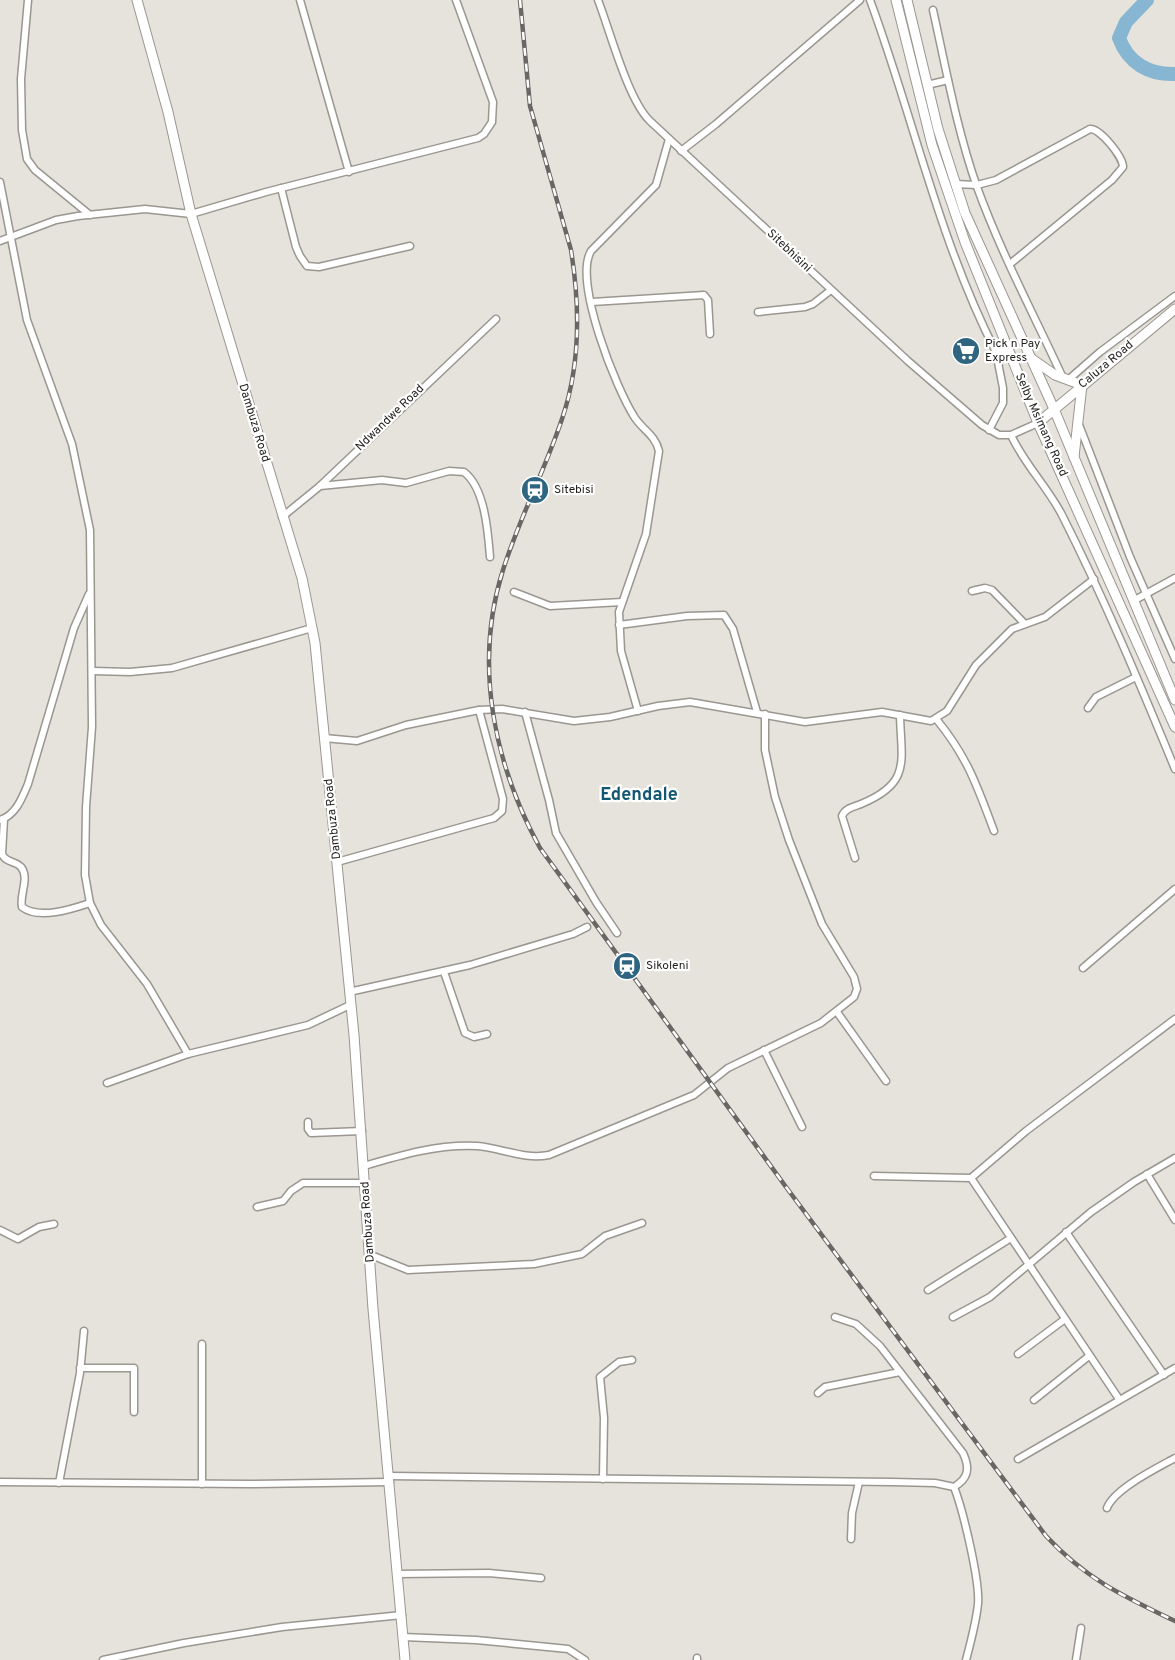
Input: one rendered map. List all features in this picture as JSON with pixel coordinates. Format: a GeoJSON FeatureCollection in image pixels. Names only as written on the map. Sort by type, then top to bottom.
{"type":"FeatureCollection","features":[{"type":"Feature","properties":{"kind":"street"},"geometry":{"type":"LineString","coordinates":[[28,0],[21,79],[22,130],[27,159],[35,170],[90,215]]}},
{"type":"Feature","properties":{"kind":"street","name":"Dambuza Road"},"geometry":{"type":"LineString","coordinates":[[137,0],[168,112],[191,214],[302,578],[312,628],[350,992],[362,1130],[373,1309],[405,1660]]}},
{"type":"Feature","properties":{"kind":"street"},"geometry":{"type":"LineString","coordinates":[[300,0],[349,172]]}},
{"type":"Feature","properties":{"kind":"street"},"geometry":{"type":"LineString","coordinates":[[0,240],[56,220],[90,215],[145,209],[191,214],[280,188],[468,142],[484,134],[489,127],[494,112],[493,102],[456,0]]}},
{"type":"Feature","properties":{"kind":"street","name":"Sitebhisini"},"geometry":{"type":"LineString","coordinates":[[598,0],[638,107],[681,151],[957,405],[989,430],[999,435],[1011,436]]}},
{"type":"Feature","properties":{"kind":"street"},"geometry":{"type":"LineString","coordinates":[[681,151],[716,124],[860,0]]}},
{"type":"Feature","properties":{"kind":"street"},"geometry":{"type":"LineString","coordinates":[[870,0],[949,237],[976,309],[996,352],[1003,388],[1003,403],[989,430]]}},
{"type":"Feature","properties":{"kind":"street","name":"Selby Msimang Road"},"geometry":{"type":"LineString","coordinates":[[896,0],[932,145],[965,242],[1038,423],[1175,728]]}},
{"type":"Feature","properties":{"kind":"street","name":"Selby Msimang Road"},"geometry":{"type":"LineString","coordinates":[[907,0],[955,184],[979,246],[1054,409],[1175,700]]}},
{"type":"Feature","properties":{"kind":"street"},"geometry":{"type":"LineString","coordinates":[[933,10],[948,80],[977,185],[1010,264],[1066,379]]}},
{"type":"Feature","properties":{"kind":"street"},"geometry":{"type":"LineString","coordinates":[[928,84],[948,80]]}},
{"type":"Feature","properties":{"kind":"street"},"geometry":{"type":"LineString","coordinates":[[955,184],[977,185],[1013,172],[1045,152],[1090,129],[1096,130],[1101,134],[1122,160],[1123,167],[1112,180],[1010,264]]}},
{"type":"Feature","properties":{"kind":"street"},"geometry":{"type":"LineString","coordinates":[[638,711],[621,651],[619,624],[622,602],[646,534],[659,451],[656,441],[636,419],[609,365],[599,337],[592,302],[588,256],[656,185],[669,139]]}},
{"type":"Feature","properties":{"kind":"street"},"geometry":{"type":"LineString","coordinates":[[0,182],[27,320],[72,444],[90,530],[89,593],[93,671],[92,726],[86,807],[86,875],[90,903],[100,925],[147,984],[188,1054]]}},
{"type":"Feature","properties":{"kind":"street"},"geometry":{"type":"LineString","coordinates":[[280,188],[296,247],[307,266],[319,267],[410,246]]}},
{"type":"Feature","properties":{"kind":"street"},"geometry":{"type":"LineString","coordinates":[[758,312],[805,307],[813,304],[830,290]]}},
{"type":"Feature","properties":{"kind":"street"},"geometry":{"type":"LineString","coordinates":[[592,302],[704,295],[707,297],[709,306],[710,334]]}},
{"type":"Feature","properties":{"kind":"street"},"geometry":{"type":"LineString","coordinates":[[1066,379],[1175,296]]}},
{"type":"Feature","properties":{"kind":"street","name":"Caluza Road"},"geometry":{"type":"LineString","coordinates":[[1038,423],[1175,309]]}},
{"type":"Feature","properties":{"kind":"street","name":"Ndwandwe Road"},"geometry":{"type":"LineString","coordinates":[[282,517],[320,486],[496,319]]}},
{"type":"Feature","properties":{"kind":"street"},"geometry":{"type":"LineString","coordinates":[[996,352],[1009,351]]}},
{"type":"Feature","properties":{"kind":"street"},"geometry":{"type":"LineString","coordinates":[[1030,358],[1044,368],[1082,385],[1074,458]]}},
{"type":"Feature","properties":{"kind":"street"},"geometry":{"type":"LineString","coordinates":[[1077,420],[1146,594],[1175,659]]}},
{"type":"Feature","properties":{"kind":"street"},"geometry":{"type":"LineString","coordinates":[[1038,423],[1011,436],[1021,456],[1049,491],[1094,579],[1175,769]]}},
{"type":"Feature","properties":{"kind":"street"},"geometry":{"type":"LineString","coordinates":[[320,486],[382,480],[406,483],[449,471],[464,472],[473,482],[484,510],[490,557]]}},
{"type":"Feature","properties":{"kind":"street"},"geometry":{"type":"LineString","coordinates":[[1133,601],[1175,578]]}},
{"type":"Feature","properties":{"kind":"street"},"geometry":{"type":"LineString","coordinates":[[324,738],[357,741],[406,725],[479,710],[502,709],[574,721],[610,717],[690,702],[757,712],[805,722],[874,713],[900,715],[925,721],[937,720],[947,711],[976,665],[1012,629],[1045,617],[1094,579]]}},
{"type":"Feature","properties":{"kind":"street"},"geometry":{"type":"LineString","coordinates":[[972,591],[985,588],[992,590],[1025,624]]}},
{"type":"Feature","properties":{"kind":"street"},"geometry":{"type":"LineString","coordinates":[[514,592],[550,606],[622,602]]}},
{"type":"Feature","properties":{"kind":"street"},"geometry":{"type":"LineString","coordinates":[[89,593],[74,628],[28,784],[16,808],[2,819],[2,854],[4,859],[19,865],[24,872],[22,907],[26,910],[43,912],[90,903]]}},
{"type":"Feature","properties":{"kind":"street"},"geometry":{"type":"LineString","coordinates":[[619,624],[687,616],[724,614],[733,629],[757,712]]}},
{"type":"Feature","properties":{"kind":"street"},"geometry":{"type":"LineString","coordinates":[[93,671],[130,672],[172,668],[312,628]]}},
{"type":"Feature","properties":{"kind":"street"},"geometry":{"type":"LineString","coordinates":[[1088,708],[1096,697],[1136,677]]}},
{"type":"Feature","properties":{"kind":"street"},"geometry":{"type":"LineString","coordinates":[[337,862],[458,829],[498,815],[503,806],[503,799],[479,710]]}},
{"type":"Feature","properties":{"kind":"street"},"geometry":{"type":"LineString","coordinates":[[525,712],[556,833],[596,902],[617,933]]}},
{"type":"Feature","properties":{"kind":"street"},"geometry":{"type":"LineString","coordinates":[[364,1166],[403,1154],[454,1146],[487,1147],[531,1157],[549,1155],[686,1099],[728,1068],[821,1023],[854,997],[856,983],[822,924],[788,840],[768,774],[765,750],[765,714]]}},
{"type":"Feature","properties":{"kind":"street"},"geometry":{"type":"LineString","coordinates":[[855,858],[842,816],[848,809],[878,796],[897,780],[902,767],[900,715]]}},
{"type":"Feature","properties":{"kind":"street"},"geometry":{"type":"LineString","coordinates":[[937,720],[961,751],[969,766],[994,831]]}},
{"type":"Feature","properties":{"kind":"street"},"geometry":{"type":"LineString","coordinates":[[1083,968],[1175,889]]}},
{"type":"Feature","properties":{"kind":"street"},"geometry":{"type":"LineString","coordinates":[[350,992],[444,972],[572,934],[587,927]]}},
{"type":"Feature","properties":{"kind":"street"},"geometry":{"type":"LineString","coordinates":[[444,972],[465,1034],[474,1037],[487,1034]]}},
{"type":"Feature","properties":{"kind":"street"},"geometry":{"type":"LineString","coordinates":[[107,1083],[188,1054],[298,1028],[350,1005]]}},
{"type":"Feature","properties":{"kind":"street"},"geometry":{"type":"LineString","coordinates":[[837,1012],[886,1081]]}},
{"type":"Feature","properties":{"kind":"street"},"geometry":{"type":"LineString","coordinates":[[874,1176],[970,1178],[1026,1131],[1175,1018]]}},
{"type":"Feature","properties":{"kind":"street"},"geometry":{"type":"LineString","coordinates":[[764,1050],[802,1127]]}},
{"type":"Feature","properties":{"kind":"street"},"geometry":{"type":"LineString","coordinates":[[308,1122],[308,1129],[311,1133],[362,1130]]}},
{"type":"Feature","properties":{"kind":"street"},"geometry":{"type":"LineString","coordinates":[[953,1317],[985,1301],[1066,1232],[1147,1174],[1175,1158]]}},
{"type":"Feature","properties":{"kind":"street"},"geometry":{"type":"LineString","coordinates":[[1147,1174],[1175,1220]]}},
{"type":"Feature","properties":{"kind":"street"},"geometry":{"type":"LineString","coordinates":[[970,1178],[1119,1399]]}},
{"type":"Feature","properties":{"kind":"street"},"geometry":{"type":"LineString","coordinates":[[257,1207],[283,1201],[296,1185],[303,1183],[365,1182]]}},
{"type":"Feature","properties":{"kind":"street"},"geometry":{"type":"LineString","coordinates":[[371,1255],[408,1270],[534,1264],[582,1254],[605,1236],[642,1223]]}},
{"type":"Feature","properties":{"kind":"street"},"geometry":{"type":"LineString","coordinates":[[0,1230],[18,1239],[39,1227],[54,1224]]}},
{"type":"Feature","properties":{"kind":"street"},"geometry":{"type":"LineString","coordinates":[[1066,1232],[1164,1375]]}},
{"type":"Feature","properties":{"kind":"street"},"geometry":{"type":"LineString","coordinates":[[928,1290],[1012,1238]]}},
{"type":"Feature","properties":{"kind":"street"},"geometry":{"type":"LineString","coordinates":[[835,1317],[856,1324],[867,1333],[900,1372],[966,1460],[968,1467],[966,1479],[954,1488]]}},
{"type":"Feature","properties":{"kind":"street"},"geometry":{"type":"LineString","coordinates":[[1018,1354],[1065,1319]]}},
{"type":"Feature","properties":{"kind":"street"},"geometry":{"type":"LineString","coordinates":[[59,1483],[80,1368],[84,1331]]}},
{"type":"Feature","properties":{"kind":"street"},"geometry":{"type":"LineString","coordinates":[[202,1344],[202,1484]]}},
{"type":"Feature","properties":{"kind":"street"},"geometry":{"type":"LineString","coordinates":[[1034,1400],[1089,1356]]}},
{"type":"Feature","properties":{"kind":"street"},"geometry":{"type":"LineString","coordinates":[[603,1479],[604,1418],[600,1379],[619,1362],[632,1360]]}},
{"type":"Feature","properties":{"kind":"street"},"geometry":{"type":"LineString","coordinates":[[80,1368],[134,1368],[134,1412]]}},
{"type":"Feature","properties":{"kind":"street"},"geometry":{"type":"LineString","coordinates":[[1018,1459],[1175,1368]]}},
{"type":"Feature","properties":{"kind":"street"},"geometry":{"type":"LineString","coordinates":[[818,1393],[825,1387],[900,1372]]}},
{"type":"Feature","properties":{"kind":"street"},"geometry":{"type":"LineString","coordinates":[[1107,1508],[1109,1502],[1120,1491],[1175,1458]]}},
{"type":"Feature","properties":{"kind":"street"},"geometry":{"type":"LineString","coordinates":[[0,1482],[202,1484],[390,1479],[603,1479],[935,1483],[954,1488]]}},
{"type":"Feature","properties":{"kind":"street"},"geometry":{"type":"LineString","coordinates":[[851,1539],[852,1513],[859,1482]]}},
{"type":"Feature","properties":{"kind":"street"},"geometry":{"type":"LineString","coordinates":[[954,1488],[963,1515],[978,1594],[976,1619],[966,1660]]}},
{"type":"Feature","properties":{"kind":"street"},"geometry":{"type":"LineString","coordinates":[[397,1574],[488,1574],[541,1578]]}},
{"type":"Feature","properties":{"kind":"street"},"geometry":{"type":"LineString","coordinates":[[103,1660],[184,1642],[282,1627],[402,1614]]}},
{"type":"Feature","properties":{"kind":"street"},"geometry":{"type":"LineString","coordinates":[[1076,1660],[1081,1628]]}},
{"type":"Feature","properties":{"kind":"street"},"geometry":{"type":"LineString","coordinates":[[403,1637],[476,1640],[568,1649],[585,1660]]}},
{"type":"Feature","properties":{"kind":"waterway"},"geometry":{"type":"LineString","coordinates":[[1147,0],[1126,22],[1119,38],[1128,54],[1141,66],[1148,70],[1175,74]]}},
{"type":"Feature","properties":{"kind":"railway"},"geometry":{"type":"LineString","coordinates":[[520,0],[530,106],[571,250],[577,314],[576,356],[568,398],[555,438],[503,570],[494,605],[490,641],[489,677],[493,713],[500,748],[524,816],[540,848],[786,1187],[1046,1536],[1076,1564],[1106,1585],[1175,1621]]}},
{"type":"Feature","properties":{"kind":"place","name":"Pick n Pay Express"},"geometry":{"type":"Point","coordinates":[966,351]}},
{"type":"Feature","properties":{"kind":"place","name":"Sitebisi"},"geometry":{"type":"Point","coordinates":[535,490]}},
{"type":"Feature","properties":{"kind":"place","name":"Sikoleni"},"geometry":{"type":"Point","coordinates":[627,966]}},
{"type":"Feature","properties":{"kind":"district","name":"Edendale"},"geometry":{"type":"Point","coordinates":[639,795]}}]}
